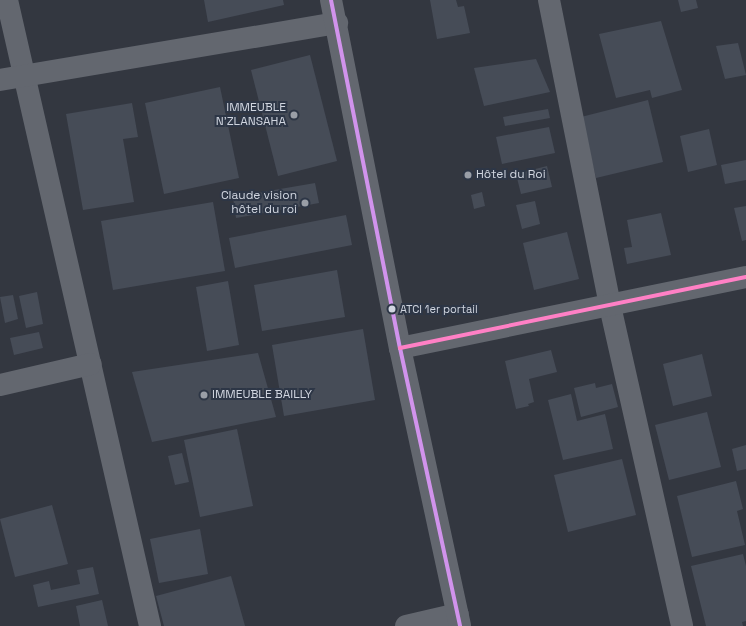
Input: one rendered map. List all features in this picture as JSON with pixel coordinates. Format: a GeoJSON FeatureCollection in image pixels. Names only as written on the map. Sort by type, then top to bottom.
{"type":"FeatureCollection","features":[{"type":"Feature","properties":{"kind":"street"},"geometry":{"type":"LineString","coordinates":[[7,0],[22,74],[91,364],[150,626]]}},
{"type":"Feature","properties":{"kind":"street"},"geometry":{"type":"LineString","coordinates":[[331,0],[337,23],[400,348],[459,620],[406,626]]}},
{"type":"Feature","properties":{"kind":"street"},"geometry":{"type":"LineString","coordinates":[[549,0],[610,306],[682,626]]}},
{"type":"Feature","properties":{"kind":"street"},"geometry":{"type":"LineString","coordinates":[[0,80],[22,74],[337,23]]}},
{"type":"Feature","properties":{"kind":"street"},"geometry":{"type":"LineString","coordinates":[[400,348],[746,277]]}},
{"type":"Feature","properties":{"kind":"street"},"geometry":{"type":"LineString","coordinates":[[0,385],[91,364]]}},
{"type":"Feature","properties":{"kind":"building"},"geometry":{"type":"Polygon","coordinates":[[[204,0],[283,0],[284,5],[208,22],[204,0]]]}},
{"type":"Feature","properties":{"kind":"building"},"geometry":{"type":"Polygon","coordinates":[[[430,0],[456,0],[458,7],[464,6],[470,33],[437,39],[430,0]]]}},
{"type":"Feature","properties":{"kind":"building"},"geometry":{"type":"Polygon","coordinates":[[[678,0],[696,0],[698,8],[681,12],[678,0]]]}},
{"type":"Feature","properties":{"kind":"building"},"geometry":{"type":"Polygon","coordinates":[[[661,21],[682,90],[652,98],[650,90],[616,98],[599,34],[661,21]]]}},
{"type":"Feature","properties":{"kind":"building"},"geometry":{"type":"Polygon","coordinates":[[[738,43],[746,75],[725,79],[716,46],[738,43]]]}},
{"type":"Feature","properties":{"kind":"building","name":"IMMEUBLE N'ZLANSAHA"},"geometry":{"type":"Polygon","coordinates":[[[310,55],[337,161],[278,176],[251,70],[310,55]]]}},
{"type":"Feature","properties":{"kind":"building"},"geometry":{"type":"Polygon","coordinates":[[[536,59],[550,92],[484,106],[474,68],[536,59]]]}},
{"type":"Feature","properties":{"kind":"building"},"geometry":{"type":"Polygon","coordinates":[[[220,87],[239,178],[164,194],[145,103],[220,87]]]}},
{"type":"Feature","properties":{"kind":"building"},"geometry":{"type":"Polygon","coordinates":[[[648,100],[663,162],[596,178],[581,117],[648,100]]]}},
{"type":"Feature","properties":{"kind":"building"},"geometry":{"type":"Polygon","coordinates":[[[132,103],[138,137],[123,139],[134,202],[83,210],[66,114],[132,103]]]}},
{"type":"Feature","properties":{"kind":"building"},"geometry":{"type":"Polygon","coordinates":[[[548,109],[550,118],[505,126],[503,117],[548,109]]]}},
{"type":"Feature","properties":{"kind":"building"},"geometry":{"type":"Polygon","coordinates":[[[549,127],[555,153],[502,164],[496,137],[549,127]]]}},
{"type":"Feature","properties":{"kind":"building"},"geometry":{"type":"Polygon","coordinates":[[[709,129],[717,165],[688,172],[680,136],[709,129]]]}},
{"type":"Feature","properties":{"kind":"building"},"geometry":{"type":"Polygon","coordinates":[[[746,160],[746,180],[725,184],[721,165],[746,160]]]}},
{"type":"Feature","properties":{"kind":"building"},"geometry":{"type":"Polygon","coordinates":[[[547,166],[552,187],[521,194],[516,174],[547,166]]]}},
{"type":"Feature","properties":{"kind":"building"},"geometry":{"type":"Polygon","coordinates":[[[315,183],[319,203],[236,218],[233,197],[315,183]]]}},
{"type":"Feature","properties":{"kind":"building"},"geometry":{"type":"Polygon","coordinates":[[[482,192],[485,206],[474,209],[471,195],[482,192]]]}},
{"type":"Feature","properties":{"kind":"building"},"geometry":{"type":"Polygon","coordinates":[[[535,201],[540,224],[522,229],[516,205],[535,201]]]}},
{"type":"Feature","properties":{"kind":"building"},"geometry":{"type":"Polygon","coordinates":[[[213,202],[225,271],[113,290],[101,221],[213,202]]]}},
{"type":"Feature","properties":{"kind":"building"},"geometry":{"type":"Polygon","coordinates":[[[746,206],[746,240],[742,241],[734,208],[746,206]]]}},
{"type":"Feature","properties":{"kind":"building"},"geometry":{"type":"Polygon","coordinates":[[[661,213],[671,255],[627,264],[624,248],[632,247],[627,220],[661,213]]]}},
{"type":"Feature","properties":{"kind":"building"},"geometry":{"type":"Polygon","coordinates":[[[346,215],[352,245],[235,268],[229,238],[346,215]]]}},
{"type":"Feature","properties":{"kind":"building"},"geometry":{"type":"Polygon","coordinates":[[[567,232],[579,279],[534,290],[523,243],[567,232]]]}},
{"type":"Feature","properties":{"kind":"building"},"geometry":{"type":"Polygon","coordinates":[[[337,270],[345,317],[262,331],[254,285],[337,270]]]}},
{"type":"Feature","properties":{"kind":"building"},"geometry":{"type":"Polygon","coordinates":[[[228,281],[239,345],[207,351],[196,287],[228,281]]]}},
{"type":"Feature","properties":{"kind":"building"},"geometry":{"type":"Polygon","coordinates":[[[37,292],[43,324],[26,328],[19,296],[37,292]]]}},
{"type":"Feature","properties":{"kind":"building"},"geometry":{"type":"Polygon","coordinates":[[[13,295],[18,319],[5,323],[0,297],[13,295]]]}},
{"type":"Feature","properties":{"kind":"building"},"geometry":{"type":"Polygon","coordinates":[[[363,329],[375,400],[284,416],[272,345],[363,329]]]}},
{"type":"Feature","properties":{"kind":"building"},"geometry":{"type":"Polygon","coordinates":[[[39,332],[43,348],[14,355],[10,338],[39,332]]]}},
{"type":"Feature","properties":{"kind":"building"},"geometry":{"type":"Polygon","coordinates":[[[551,350],[557,372],[529,379],[534,402],[528,404],[529,406],[516,409],[505,361],[551,350]]]}},
{"type":"Feature","properties":{"kind":"building","name":"IMMEUBLE BAILLY"},"geometry":{"type":"Polygon","coordinates":[[[258,353],[276,417],[152,442],[132,372],[258,353]]]}},
{"type":"Feature","properties":{"kind":"building"},"geometry":{"type":"Polygon","coordinates":[[[702,354],[712,396],[673,406],[663,364],[702,354]]]}},
{"type":"Feature","properties":{"kind":"building"},"geometry":{"type":"Polygon","coordinates":[[[595,383],[596,388],[612,384],[618,407],[581,417],[574,388],[595,383]]]}},
{"type":"Feature","properties":{"kind":"building"},"geometry":{"type":"Polygon","coordinates":[[[571,394],[577,421],[605,414],[613,449],[563,460],[548,400],[571,394]]]}},
{"type":"Feature","properties":{"kind":"building"},"geometry":{"type":"Polygon","coordinates":[[[707,412],[721,467],[669,480],[655,425],[707,412]]]}},
{"type":"Feature","properties":{"kind":"building"},"geometry":{"type":"Polygon","coordinates":[[[237,429],[253,506],[200,517],[184,440],[237,429]]]}},
{"type":"Feature","properties":{"kind":"building"},"geometry":{"type":"Polygon","coordinates":[[[746,445],[746,469],[737,471],[732,449],[746,445]]]}},
{"type":"Feature","properties":{"kind":"building"},"geometry":{"type":"Polygon","coordinates":[[[182,453],[189,482],[175,485],[168,456],[182,453]]]}},
{"type":"Feature","properties":{"kind":"building"},"geometry":{"type":"Polygon","coordinates":[[[622,459],[636,515],[568,532],[554,475],[622,459]]]}},
{"type":"Feature","properties":{"kind":"building"},"geometry":{"type":"Polygon","coordinates":[[[736,481],[743,509],[737,511],[745,545],[692,557],[677,496],[736,481]]]}},
{"type":"Feature","properties":{"kind":"building"},"geometry":{"type":"Polygon","coordinates":[[[52,505],[68,564],[15,577],[0,519],[52,505]]]}},
{"type":"Feature","properties":{"kind":"building"},"geometry":{"type":"Polygon","coordinates":[[[200,529],[208,574],[159,583],[150,539],[200,529]]]}},
{"type":"Feature","properties":{"kind":"building"},"geometry":{"type":"Polygon","coordinates":[[[743,554],[746,566],[746,621],[742,622],[743,626],[706,626],[691,566],[743,554]]]}},
{"type":"Feature","properties":{"kind":"building"},"geometry":{"type":"Polygon","coordinates":[[[93,567],[99,594],[38,607],[33,585],[49,581],[51,590],[80,584],[77,570],[93,567]]]}},
{"type":"Feature","properties":{"kind":"building"},"geometry":{"type":"Polygon","coordinates":[[[231,576],[245,626],[164,626],[156,596],[231,576]]]}},
{"type":"Feature","properties":{"kind":"building"},"geometry":{"type":"Polygon","coordinates":[[[102,600],[108,626],[80,626],[76,606],[102,600]]]}},
{"type":"Feature","properties":{"kind":"transit line"},"geometry":{"type":"LineString","coordinates":[[331,0],[400,348],[460,626]]}},
{"type":"Feature","properties":{"kind":"transit line"},"geometry":{"type":"LineString","coordinates":[[400,348],[746,277]]}},
{"type":"Feature","properties":{"kind":"place","name":"IMMEUBLE N'ZLANSAHA"},"geometry":{"type":"Point","coordinates":[294,115]}},
{"type":"Feature","properties":{"kind":"place","name":"Hôtel du Roi"},"geometry":{"type":"Point","coordinates":[468,175]}},
{"type":"Feature","properties":{"kind":"place","name":"Claude vision hôtel du roi"},"geometry":{"type":"Point","coordinates":[305,203]}},
{"type":"Feature","properties":{"kind":"place","name":"ATCI 1er portail"},"geometry":{"type":"Point","coordinates":[392,309]}},
{"type":"Feature","properties":{"kind":"place","name":"IMMEUBLE BAILLY"},"geometry":{"type":"Point","coordinates":[204,395]}}]}
